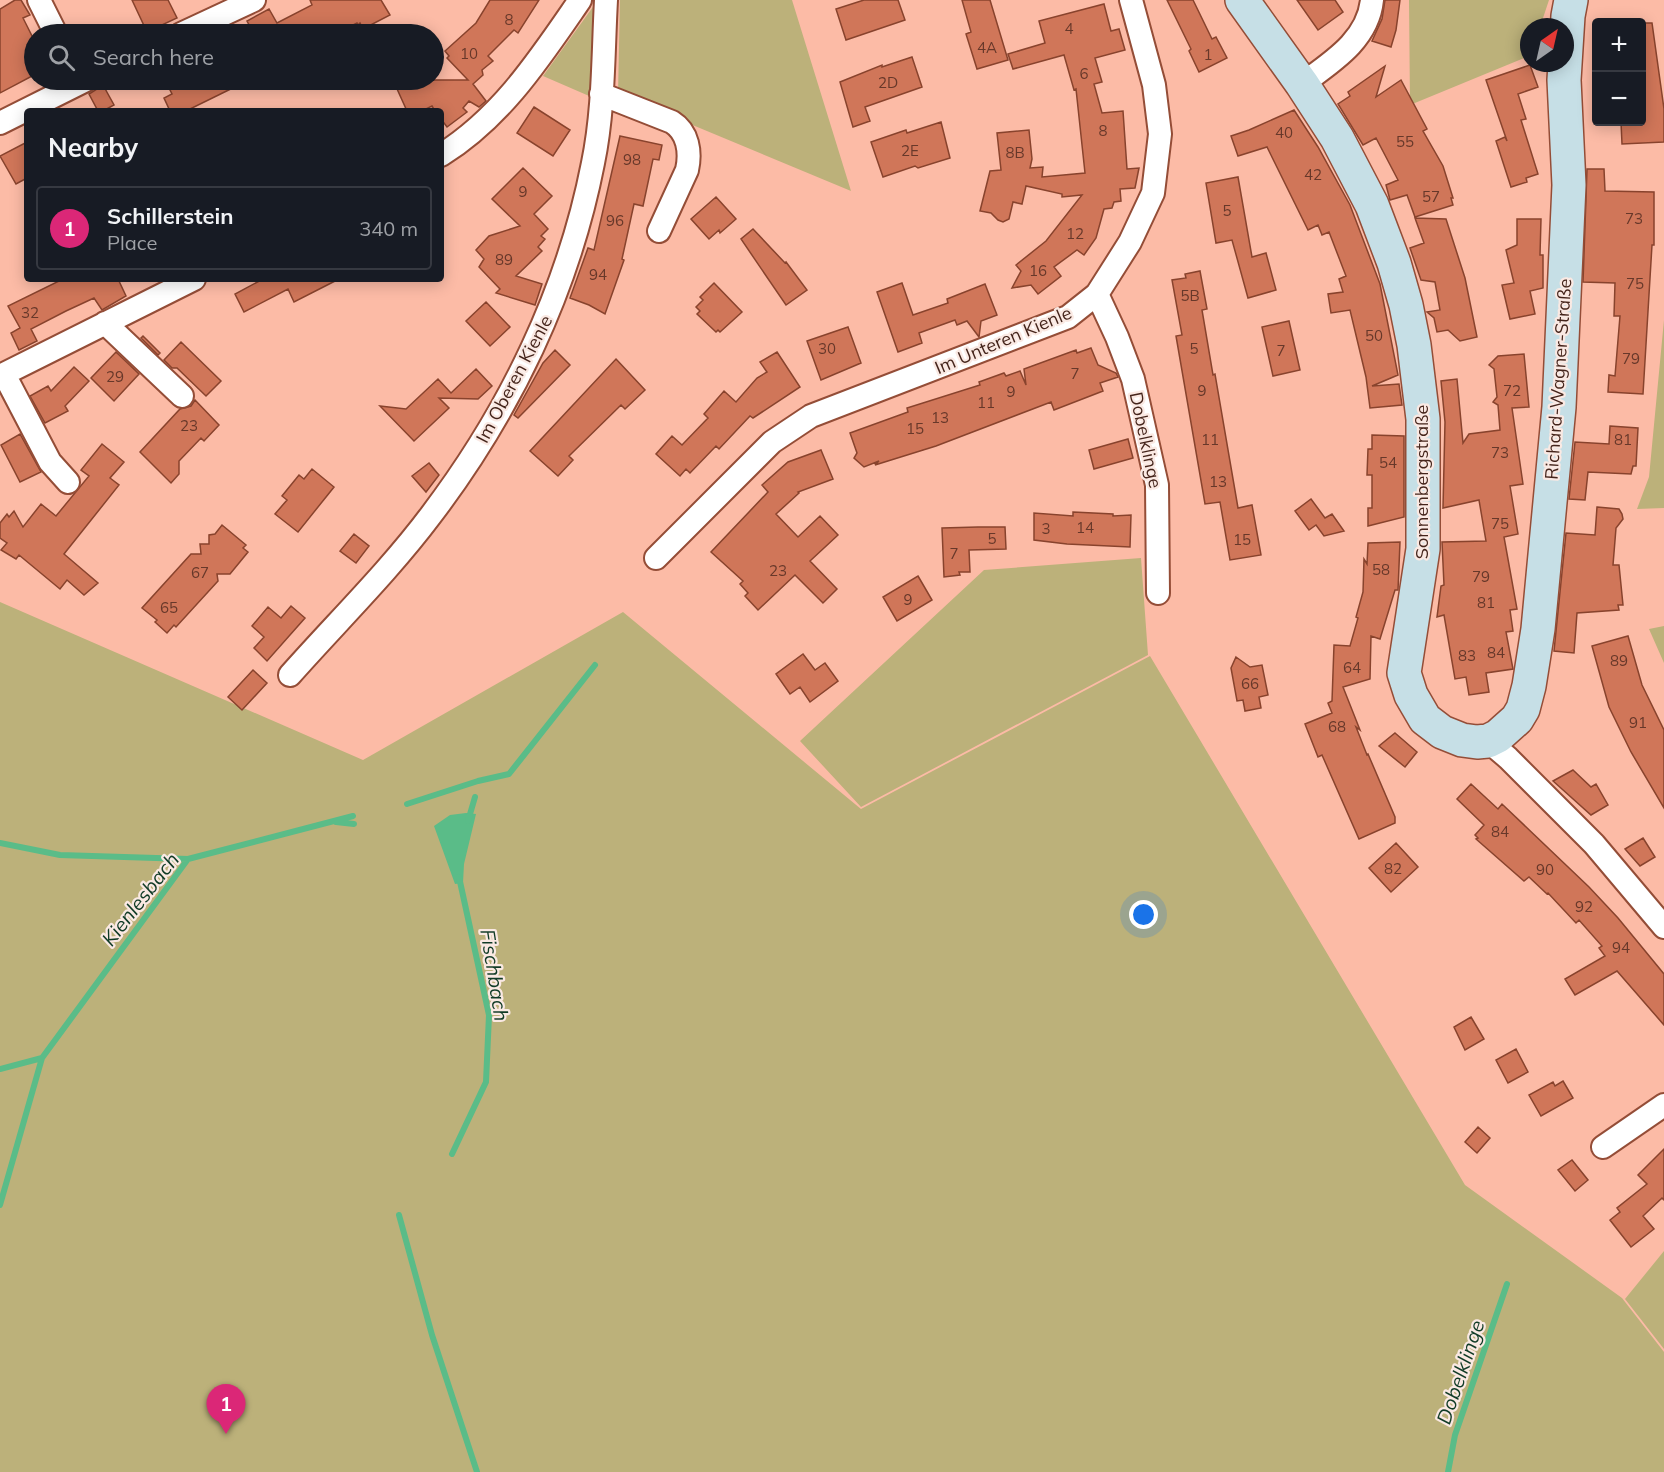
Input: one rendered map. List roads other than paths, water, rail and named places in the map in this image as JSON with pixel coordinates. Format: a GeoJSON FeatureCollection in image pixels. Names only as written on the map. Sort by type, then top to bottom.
{"type":"FeatureCollection","features":[{"type":"Feature","properties":{"kind":"street"},"geometry":{"type":"LineString","coordinates":[[39,0],[51,24]]}},
{"type":"Feature","properties":{"kind":"street"},"geometry":{"type":"LineString","coordinates":[[202,24],[254,0]]}},
{"type":"Feature","properties":{"kind":"street"},"geometry":{"type":"LineString","coordinates":[[444,153],[489,118],[512,94],[534,67],[580,0]]}},
{"type":"Feature","properties":{"kind":"street","name":"Im Oberen Kienle"},"geometry":{"type":"LineString","coordinates":[[290,675],[431,516],[488,433],[516,382],[549,312],[580,219],[594,162],[601,94],[606,0]]}},
{"type":"Feature","properties":{"kind":"street","name":"Im Unteren Kienle"},"geometry":{"type":"LineString","coordinates":[[656,558],[772,442],[811,416],[1068,317],[1096,294],[1130,242],[1153,193],[1160,134],[1155,92],[1131,0]]}},
{"type":"Feature","properties":{"kind":"street","name":"Sonnenbergstraße"},"geometry":{"type":"LineString","coordinates":[[1242,0],[1337,138],[1372,205],[1394,263],[1414,345],[1423,419],[1423,549],[1405,661],[1406,683],[1419,710],[1434,726],[1462,740],[1488,741]]}},
{"type":"Feature","properties":{"kind":"street"},"geometry":{"type":"LineString","coordinates":[[1302,84],[1353,43],[1364,28],[1371,12],[1372,0]]}},
{"type":"Feature","properties":{"kind":"street","name":"Richard-Wagner-Straße"},"geometry":{"type":"LineString","coordinates":[[1488,741],[1504,732],[1523,709],[1528,693],[1538,629],[1559,407],[1569,185],[1564,81],[1571,0]]}},
{"type":"Feature","properties":{"kind":"street"},"geometry":{"type":"LineString","coordinates":[[29,108],[63,90]]}},
{"type":"Feature","properties":{"kind":"street"},"geometry":{"type":"LineString","coordinates":[[601,94],[672,122],[685,136],[690,160],[659,231]]}},
{"type":"Feature","properties":{"kind":"street"},"geometry":{"type":"LineString","coordinates":[[0,123],[24,110]]}},
{"type":"Feature","properties":{"kind":"street"},"geometry":{"type":"LineString","coordinates":[[68,482],[50,462],[2,375],[188,282]]}},
{"type":"Feature","properties":{"kind":"street","name":"Dobelklinge"},"geometry":{"type":"LineString","coordinates":[[1096,294],[1117,337],[1133,379],[1157,485],[1158,593]]}},
{"type":"Feature","properties":{"kind":"street"},"geometry":{"type":"LineString","coordinates":[[105,323],[182,396]]}},
{"type":"Feature","properties":{"kind":"street"},"geometry":{"type":"LineString","coordinates":[[1488,741],[1594,844],[1664,927]]}},
{"type":"Feature","properties":{"kind":"street"},"geometry":{"type":"LineString","coordinates":[[1603,1147],[1664,1105]]}},
{"type":"Feature","properties":{"kind":"waterway","name":"Fischbach"},"geometry":{"type":"LineString","coordinates":[[407,804],[478,781],[509,774],[595,665]]}},
{"type":"Feature","properties":{"kind":"waterway","name":"Fischbach"},"geometry":{"type":"LineString","coordinates":[[468,821],[475,797]]}},
{"type":"Feature","properties":{"kind":"waterway","name":"Kienlesbach"},"geometry":{"type":"LineString","coordinates":[[0,1069],[42,1058],[188,859],[353,816]]}},
{"type":"Feature","properties":{"kind":"waterway"},"geometry":{"type":"LineString","coordinates":[[336,822],[354,824]]}},
{"type":"Feature","properties":{"kind":"waterway"},"geometry":{"type":"LineString","coordinates":[[0,843],[60,855],[188,859]]}},
{"type":"Feature","properties":{"kind":"waterway","name":"Fischbach"},"geometry":{"type":"LineString","coordinates":[[452,1154],[486,1082],[489,1015],[459,877]]}},
{"type":"Feature","properties":{"kind":"waterway"},"geometry":{"type":"LineString","coordinates":[[0,1205],[42,1058]]}},
{"type":"Feature","properties":{"kind":"waterway","name":"Fischbach"},"geometry":{"type":"LineString","coordinates":[[399,1215],[432,1335],[477,1472]]}},
{"type":"Feature","properties":{"kind":"waterway","name":"Dobelklinge"},"geometry":{"type":"LineString","coordinates":[[1448,1472],[1455,1435],[1507,1284]]}},
{"type":"Feature","properties":{"kind":"place","name":"Schillerstein"},"geometry":{"type":"Point","coordinates":[226,1434]}}]}
